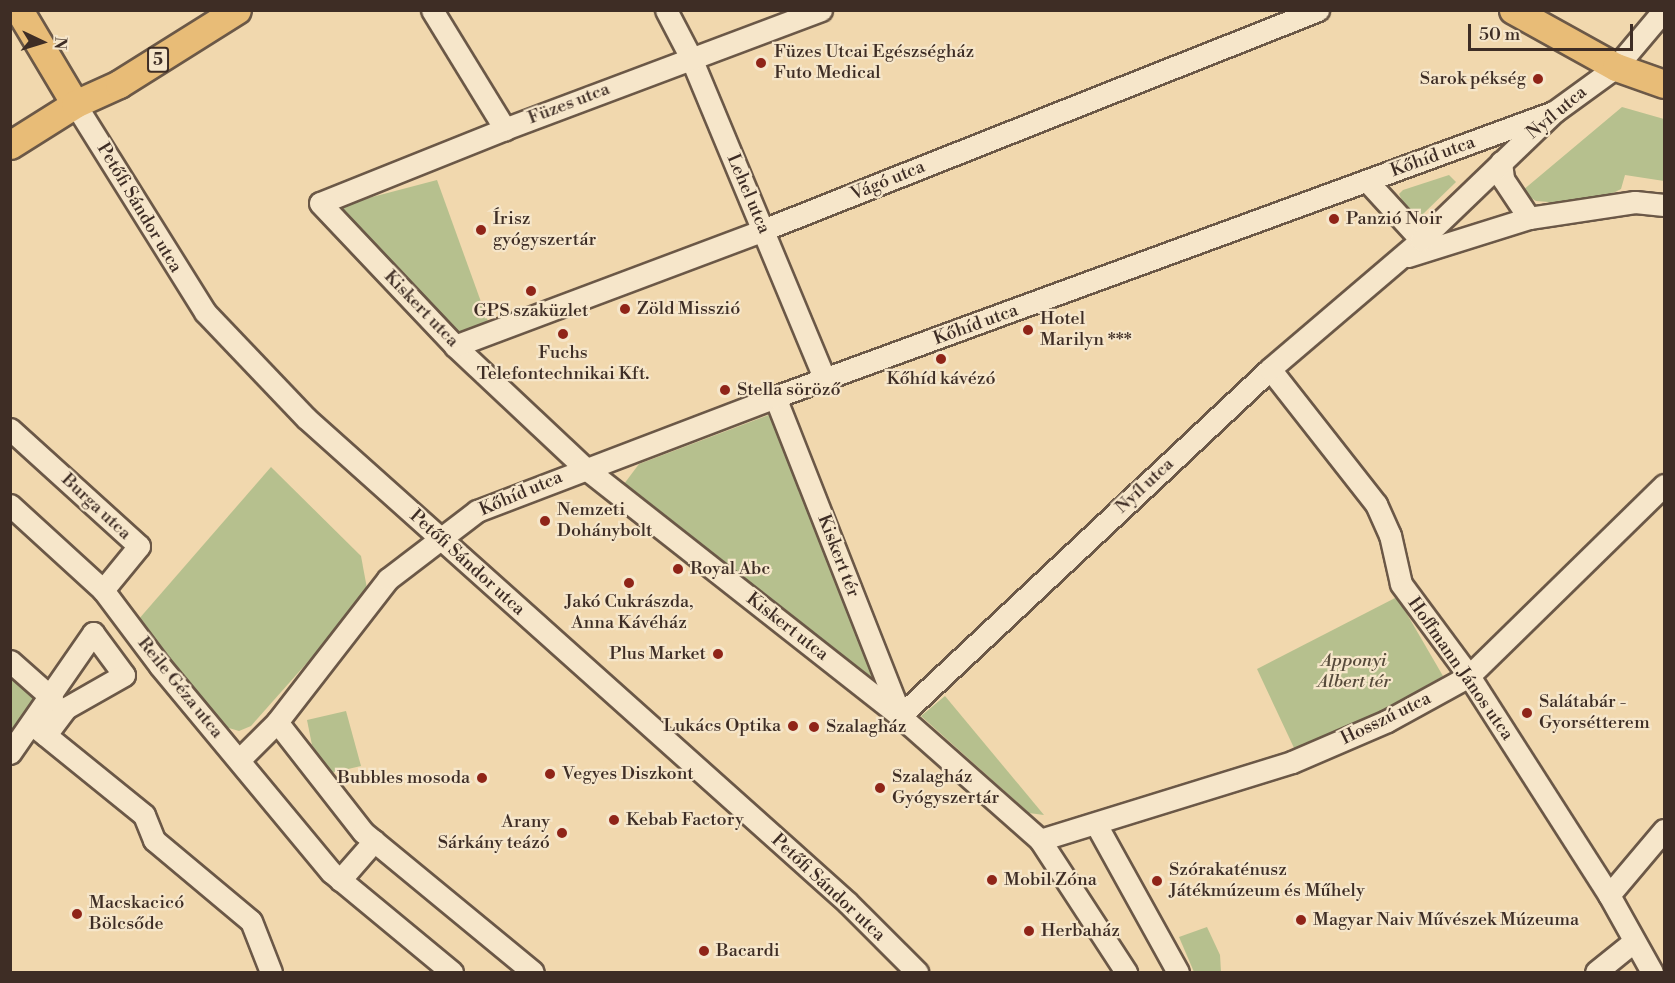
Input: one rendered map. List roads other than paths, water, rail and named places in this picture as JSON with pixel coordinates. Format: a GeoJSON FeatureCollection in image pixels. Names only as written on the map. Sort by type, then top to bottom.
{"type":"FeatureCollection","features":[{"type":"Feature","properties":{"kind":"main road"},"geometry":{"type":"LineString","coordinates":[[18,10],[75,104]]}},
{"type":"Feature","properties":{"kind":"main road","name":"5"},"geometry":{"type":"LineString","coordinates":[[10,145],[75,104],[119,84],[237,10]]}},
{"type":"Feature","properties":{"kind":"main road"},"geometry":{"type":"LineString","coordinates":[[1513,10],[1616,67],[1665,84]]}},
{"type":"Feature","properties":{"kind":"street"},"geometry":{"type":"LineString","coordinates":[[432,10],[505,129]]}},
{"type":"Feature","properties":{"kind":"street","name":"Lehel utca"},"geometry":{"type":"LineString","coordinates":[[666,10],[691,58],[825,380]]}},
{"type":"Feature","properties":{"kind":"street","name":"Füzes utca"},"geometry":{"type":"LineString","coordinates":[[320,203],[505,129],[821,10]]}},
{"type":"Feature","properties":{"kind":"street","name":"Vágó utca"},"geometry":{"type":"LineString","coordinates":[[455,346],[763,230],[1318,10]]}},
{"type":"Feature","properties":{"kind":"street","name":"Nyíl utca"},"geometry":{"type":"LineString","coordinates":[[900,716],[1270,369],[1394,260],[1421,240],[1554,112],[1616,67],[1664,10]]}},
{"type":"Feature","properties":{"kind":"street","name":"Petőfi Sándor utca"},"geometry":{"type":"LineString","coordinates":[[75,104],[205,312],[306,418],[848,903],[916,972]]}},
{"type":"Feature","properties":{"kind":"street","name":"Kőhíd utca"},"geometry":{"type":"LineString","coordinates":[[239,760],[277,722],[388,579],[439,537],[477,511],[775,397],[1554,112]]}},
{"type":"Feature","properties":{"kind":"street"},"geometry":{"type":"LineString","coordinates":[[1501,162],[1503,180],[1529,218]]}},
{"type":"Feature","properties":{"kind":"street"},"geometry":{"type":"LineString","coordinates":[[1367,181],[1421,240]]}},
{"type":"Feature","properties":{"kind":"street","name":"Nyíl utca"},"geometry":{"type":"LineString","coordinates":[[1394,260],[1529,218],[1635,202],[1665,205]]}},
{"type":"Feature","properties":{"kind":"street","name":"Kiskert utca"},"geometry":{"type":"LineString","coordinates":[[320,203],[455,346],[585,468],[900,716],[1040,840],[1126,972]]}},
{"type":"Feature","properties":{"kind":"street","name":"Hoffmann János utca"},"geometry":{"type":"LineString","coordinates":[[1270,369],[1377,504],[1390,535],[1401,584],[1469,676],[1610,895],[1633,942],[1652,972]]}},
{"type":"Feature","properties":{"kind":"street","name":"Kiskert tér"},"geometry":{"type":"LineString","coordinates":[[775,397],[900,716]]}},
{"type":"Feature","properties":{"kind":"street","name":"Burga utca"},"geometry":{"type":"LineString","coordinates":[[10,429],[139,546],[103,590]]}},
{"type":"Feature","properties":{"kind":"street","name":"Hosszú utca"},"geometry":{"type":"LineString","coordinates":[[1040,840],[1097,825],[1292,762],[1387,721],[1469,676],[1665,485]]}},
{"type":"Feature","properties":{"kind":"street","name":"Reile Géza utca"},"geometry":{"type":"LineString","coordinates":[[10,506],[103,590],[239,760],[340,880],[452,972]]}},
{"type":"Feature","properties":{"kind":"street"},"geometry":{"type":"LineString","coordinates":[[10,753],[39,730],[66,708],[124,675],[93,633],[52,698],[39,730]]}},
{"type":"Feature","properties":{"kind":"street"},"geometry":{"type":"LineString","coordinates":[[10,661],[52,698]]}},
{"type":"Feature","properties":{"kind":"street"},"geometry":{"type":"LineString","coordinates":[[277,722],[363,832],[533,972]]}},
{"type":"Feature","properties":{"kind":"street"},"geometry":{"type":"LineString","coordinates":[[39,730],[144,815],[154,840],[251,921],[271,972]]}},
{"type":"Feature","properties":{"kind":"street"},"geometry":{"type":"LineString","coordinates":[[1097,825],[1178,972]]}},
{"type":"Feature","properties":{"kind":"street"},"geometry":{"type":"LineString","coordinates":[[1610,895],[1665,830]]}},
{"type":"Feature","properties":{"kind":"street"},"geometry":{"type":"LineString","coordinates":[[340,880],[375,841]]}},
{"type":"Feature","properties":{"kind":"street"},"geometry":{"type":"LineString","coordinates":[[1596,972],[1633,942]]}},
{"type":"Feature","properties":{"kind":"place","name":"Füzes Utcai Egészségház Futo Medical"},"geometry":{"type":"Point","coordinates":[761,63]}},
{"type":"Feature","properties":{"kind":"place","name":"Sarok pékség"},"geometry":{"type":"Point","coordinates":[1538,79]}},
{"type":"Feature","properties":{"kind":"place","name":"Panzió Noir"},"geometry":{"type":"Point","coordinates":[1334,219]}},
{"type":"Feature","properties":{"kind":"place","name":"Írisz gyógyszertár"},"geometry":{"type":"Point","coordinates":[481,230]}},
{"type":"Feature","properties":{"kind":"place","name":"GPS szaküzlet"},"geometry":{"type":"Point","coordinates":[531,291]}},
{"type":"Feature","properties":{"kind":"place","name":"Zöld Misszió"},"geometry":{"type":"Point","coordinates":[625,309]}},
{"type":"Feature","properties":{"kind":"place","name":"Hotel Marilyn ***"},"geometry":{"type":"Point","coordinates":[1028,330]}},
{"type":"Feature","properties":{"kind":"place","name":"Fuchs Telefontechnikai Kft."},"geometry":{"type":"Point","coordinates":[563,334]}},
{"type":"Feature","properties":{"kind":"place","name":"Kőhíd kávézó"},"geometry":{"type":"Point","coordinates":[941,359]}},
{"type":"Feature","properties":{"kind":"place","name":"Stella söröző"},"geometry":{"type":"Point","coordinates":[725,390]}},
{"type":"Feature","properties":{"kind":"place","name":"Nemzeti Dohánybolt"},"geometry":{"type":"Point","coordinates":[545,521]}},
{"type":"Feature","properties":{"kind":"place","name":"Royal Abc"},"geometry":{"type":"Point","coordinates":[678,569]}},
{"type":"Feature","properties":{"kind":"place","name":"Jakó Cukrászda, Anna Kávéház"},"geometry":{"type":"Point","coordinates":[629,583]}},
{"type":"Feature","properties":{"kind":"place","name":"Plus Market"},"geometry":{"type":"Point","coordinates":[718,654]}},
{"type":"Feature","properties":{"kind":"place","name":"Salátabár - Gyorsétterem"},"geometry":{"type":"Point","coordinates":[1527,713]}},
{"type":"Feature","properties":{"kind":"place","name":"Lukács Optika"},"geometry":{"type":"Point","coordinates":[793,726]}},
{"type":"Feature","properties":{"kind":"place","name":"Szalagház"},"geometry":{"type":"Point","coordinates":[814,727]}},
{"type":"Feature","properties":{"kind":"place","name":"Vegyes Diszkont"},"geometry":{"type":"Point","coordinates":[550,774]}},
{"type":"Feature","properties":{"kind":"place","name":"Bubbles mosoda"},"geometry":{"type":"Point","coordinates":[482,778]}},
{"type":"Feature","properties":{"kind":"place","name":"Szalagház Gyógyszertár"},"geometry":{"type":"Point","coordinates":[880,788]}},
{"type":"Feature","properties":{"kind":"place","name":"Kebab Factory"},"geometry":{"type":"Point","coordinates":[614,820]}},
{"type":"Feature","properties":{"kind":"place","name":"Arany Sárkány teázó"},"geometry":{"type":"Point","coordinates":[562,833]}},
{"type":"Feature","properties":{"kind":"place","name":"Mobil Zóna"},"geometry":{"type":"Point","coordinates":[992,880]}},
{"type":"Feature","properties":{"kind":"place","name":"Szórakaténusz Játékmúzeum és Műhely"},"geometry":{"type":"Point","coordinates":[1157,881]}},
{"type":"Feature","properties":{"kind":"place","name":"Macskacicó Bölcsőde"},"geometry":{"type":"Point","coordinates":[77,914]}},
{"type":"Feature","properties":{"kind":"place","name":"Magyar Naiv Művészek Múzeuma"},"geometry":{"type":"Point","coordinates":[1301,920]}},
{"type":"Feature","properties":{"kind":"place","name":"Herbaház"},"geometry":{"type":"Point","coordinates":[1029,931]}},
{"type":"Feature","properties":{"kind":"place","name":"Bacardi"},"geometry":{"type":"Point","coordinates":[704,951]}},
{"type":"Feature","properties":{"kind":"park label","name":"Apponyi Albert tér"},"geometry":{"type":"Point","coordinates":[1354,672]}}]}
